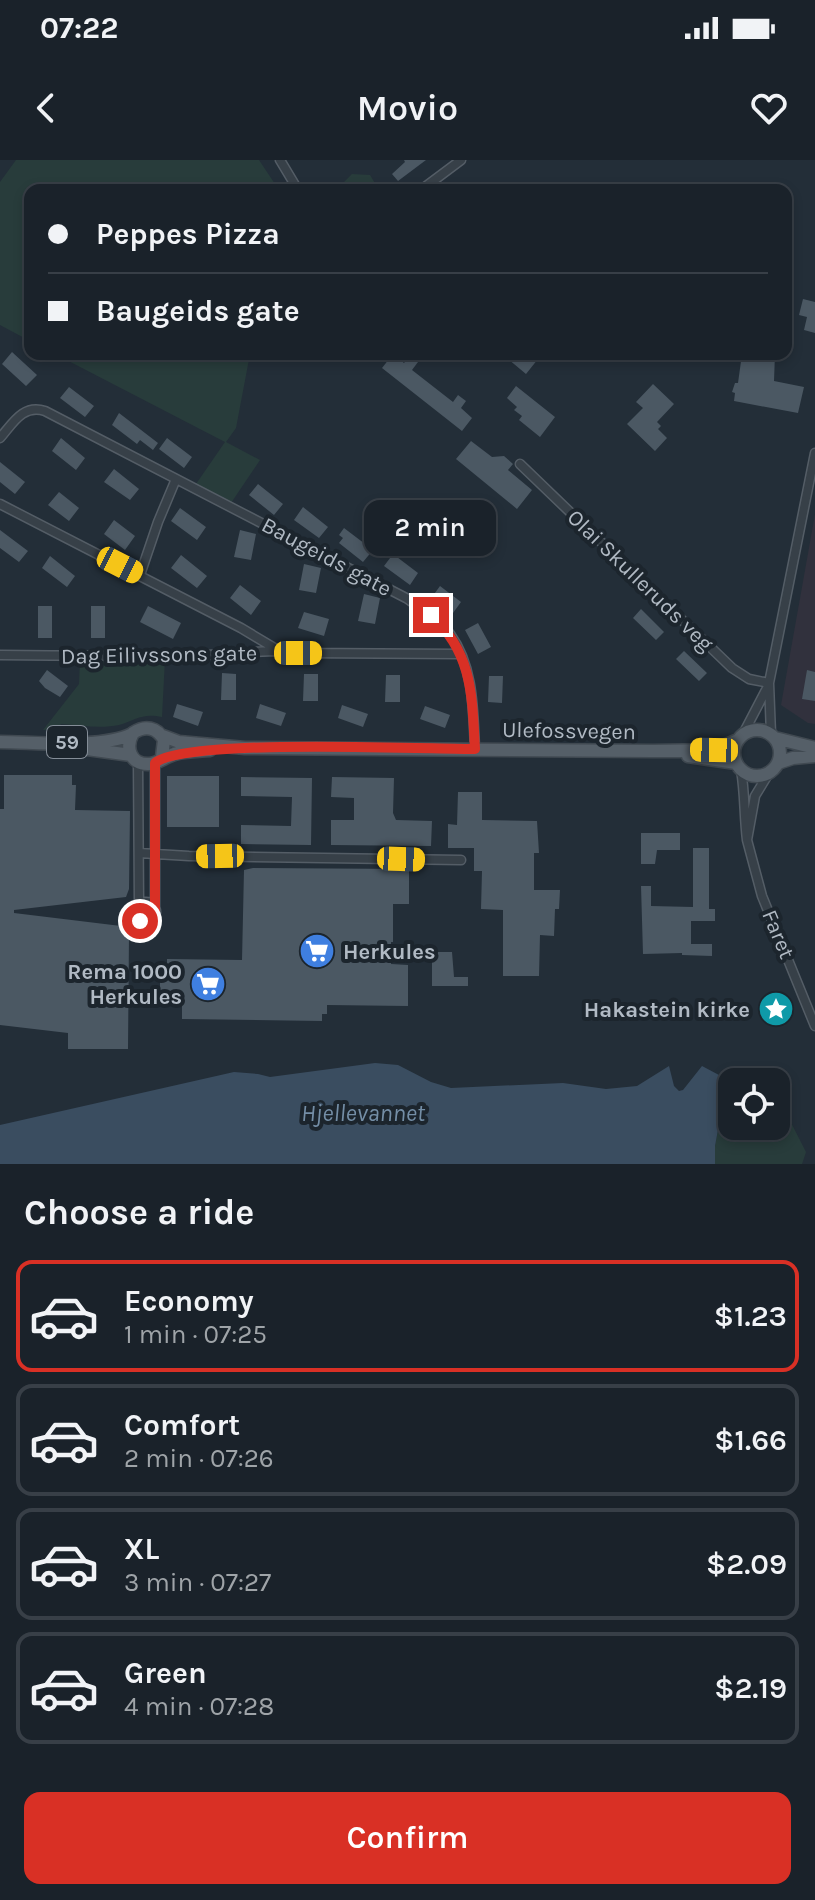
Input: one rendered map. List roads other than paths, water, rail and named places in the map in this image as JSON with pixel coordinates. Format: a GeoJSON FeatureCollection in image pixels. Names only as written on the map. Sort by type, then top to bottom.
{"type":"FeatureCollection","features":[{"type":"Feature","properties":{"kind":"main road","name":"59"},"geometry":{"type":"LineString","coordinates":[[0,742],[95,742],[123,739],[145,727],[163,736]]}},
{"type":"Feature","properties":{"kind":"main road","name":"59"},"geometry":{"type":"LineString","coordinates":[[741,737],[759,730],[815,748]]}},
{"type":"Feature","properties":{"kind":"main road"},"geometry":{"type":"LineString","coordinates":[[132,734],[128,746],[134,759]]}},
{"type":"Feature","properties":{"kind":"main road","name":"Ulefossvegen"},"geometry":{"type":"LineString","coordinates":[[163,736],[179,742],[245,748]]}},
{"type":"Feature","properties":{"kind":"main road"},"geometry":{"type":"LineString","coordinates":[[158,760],[165,746],[163,736]]}},
{"type":"Feature","properties":{"kind":"main road"},"geometry":{"type":"LineString","coordinates":[[773,736],[780,750],[773,768]]}},
{"type":"Feature","properties":{"kind":"main road","name":"Ulefossvegen"},"geometry":{"type":"LineString","coordinates":[[158,760],[179,753],[245,748],[714,750],[741,737]]}},
{"type":"Feature","properties":{"kind":"main road"},"geometry":{"type":"LineString","coordinates":[[739,767],[735,748],[741,737]]}},
{"type":"Feature","properties":{"kind":"main road","name":"59"},"geometry":{"type":"LineString","coordinates":[[0,748],[94,749],[147,765],[158,760]]}},
{"type":"Feature","properties":{"kind":"main road","name":"Ulefossvegen"},"geometry":{"type":"LineString","coordinates":[[653,751],[739,767]]}},
{"type":"Feature","properties":{"kind":"main road","name":"59"},"geometry":{"type":"LineString","coordinates":[[739,767],[755,776],[793,758],[815,756]]}},
{"type":"Feature","properties":{"kind":"street"},"geometry":{"type":"LineString","coordinates":[[280,160],[294,184]]}},
{"type":"Feature","properties":{"kind":"street"},"geometry":{"type":"LineString","coordinates":[[429,184],[461,160]]}},
{"type":"Feature","properties":{"kind":"street","name":"Baugeids gate"},"geometry":{"type":"LineString","coordinates":[[0,438],[27,409],[35,408],[406,598],[443,626],[460,654],[470,679],[475,749]]}},
{"type":"Feature","properties":{"kind":"street"},"geometry":{"type":"LineString","coordinates":[[773,736],[769,683],[815,453]]}},
{"type":"Feature","properties":{"kind":"street","name":"Olai Skulleruds veg"},"geometry":{"type":"LineString","coordinates":[[520,464],[732,668],[749,679],[769,683]]}},
{"type":"Feature","properties":{"kind":"street"},"geometry":{"type":"LineString","coordinates":[[140,575],[176,479]]}},
{"type":"Feature","properties":{"kind":"street"},"geometry":{"type":"LineString","coordinates":[[0,504],[276,649]]}},
{"type":"Feature","properties":{"kind":"street","name":"Dag Eilivssons gate"},"geometry":{"type":"LineString","coordinates":[[0,655],[217,655],[276,649],[298,653],[460,654]]}},
{"type":"Feature","properties":{"kind":"street"},"geometry":{"type":"LineString","coordinates":[[741,737],[769,683]]}},
{"type":"Feature","properties":{"kind":"street"},"geometry":{"type":"LineString","coordinates":[[134,759],[139,853],[139,905],[136,914],[143,922],[154,919],[158,760]]}},
{"type":"Feature","properties":{"kind":"street","name":"Faret"},"geometry":{"type":"LineString","coordinates":[[739,767],[746,795],[744,818],[747,840],[762,896],[815,1026]]}},
{"type":"Feature","properties":{"kind":"street","name":"Faret"},"geometry":{"type":"LineString","coordinates":[[747,840],[755,796],[773,768]]}},
{"type":"Feature","properties":{"kind":"street"},"geometry":{"type":"LineString","coordinates":[[139,853],[461,860]]}},
{"type":"Feature","properties":{"kind":"street"},"geometry":{"type":"LineString","coordinates":[[139,905],[148,903],[155,907]]}},
{"type":"Feature","properties":{"kind":"water","name":"Hjellevannet"},"geometry":{"type":"Polygon","coordinates":[[[375,1063],[398,1065],[431,1082],[451,1088],[563,1083],[606,1089],[637,1086],[669,1066],[674,1086],[679,1091],[702,1066],[718,1074],[715,1164],[0,1164],[0,1125],[234,1072],[270,1077],[375,1063]]]}},
{"type":"Feature","properties":{"kind":"place","name":"Herkules"},"geometry":{"type":"Point","coordinates":[317,951]}},
{"type":"Feature","properties":{"kind":"place","name":"Rema 1000 Herkules"},"geometry":{"type":"Point","coordinates":[208,984]}},
{"type":"Feature","properties":{"kind":"place","name":"Hakastein kirke"},"geometry":{"type":"Point","coordinates":[776,1009]}}]}
